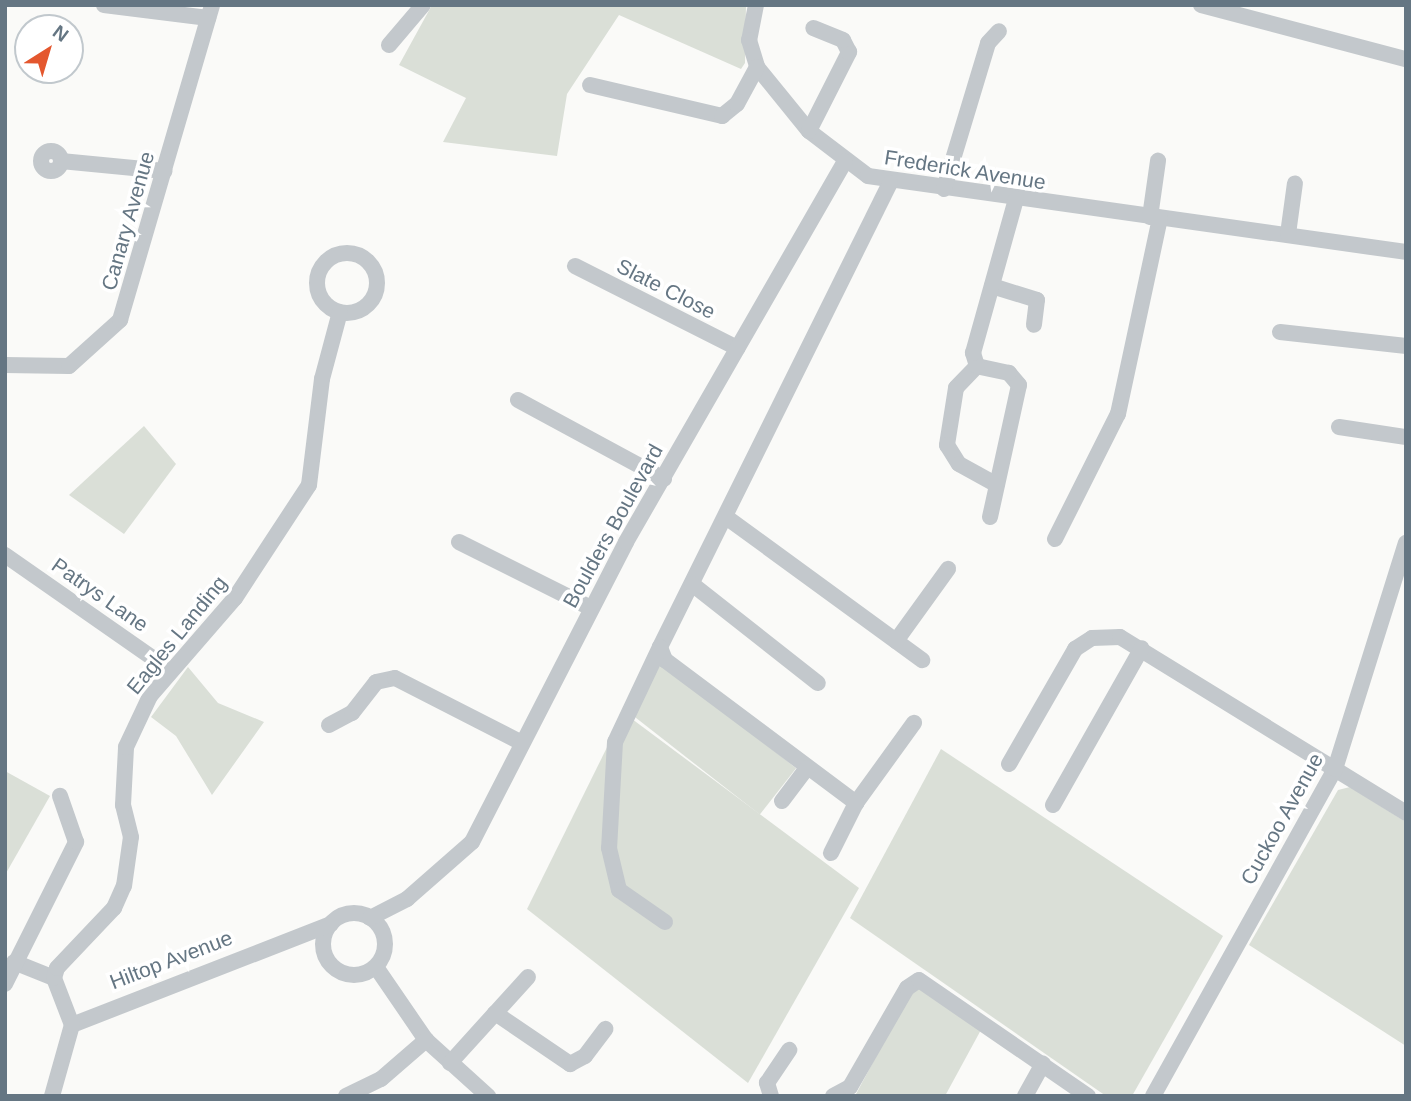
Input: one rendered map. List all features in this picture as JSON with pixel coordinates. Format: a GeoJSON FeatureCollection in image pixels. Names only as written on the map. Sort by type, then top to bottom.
{"type":"FeatureCollection","features":[{"type":"Feature","properties":{"kind":"street"},"geometry":{"type":"LineString","coordinates":[[104,5],[210,12]]}},
{"type":"Feature","properties":{"kind":"street"},"geometry":{"type":"LineString","coordinates":[[389,45],[423,5]]}},
{"type":"Feature","properties":{"kind":"street","name":"Frederick Avenue"},"geometry":{"type":"LineString","coordinates":[[756,5],[749,40],[757,67],[809,131],[845,161],[890,183],[1288,234],[1406,252]]}},
{"type":"Feature","properties":{"kind":"street"},"geometry":{"type":"LineString","coordinates":[[1200,5],[1406,59]]}},
{"type":"Feature","properties":{"kind":"street","name":"Canary Avenue"},"geometry":{"type":"LineString","coordinates":[[5,365],[61,369],[110,334],[128,301],[210,12]]}},
{"type":"Feature","properties":{"kind":"street"},"geometry":{"type":"LineString","coordinates":[[809,131],[849,52],[843,40],[813,28]]}},
{"type":"Feature","properties":{"kind":"street"},"geometry":{"type":"LineString","coordinates":[[944,189],[988,43],[999,32]]}},
{"type":"Feature","properties":{"kind":"street"},"geometry":{"type":"LineString","coordinates":[[590,85],[722,116],[737,104],[757,67]]}},
{"type":"Feature","properties":{"kind":"street"},"geometry":{"type":"LineString","coordinates":[[61,161],[164,171]]}},
{"type":"Feature","properties":{"kind":"street","name":"Boulders Boulevard"},"geometry":{"type":"LineString","coordinates":[[370,918],[407,899],[464,854],[591,608],[845,161]]}},
{"type":"Feature","properties":{"kind":"street"},"geometry":{"type":"LineString","coordinates":[[1055,539],[1118,414],[1155,217],[1158,161]]}},
{"type":"Feature","properties":{"kind":"street"},"geometry":{"type":"LineString","coordinates":[[665,922],[620,890],[609,848],[615,742],[890,183]]}},
{"type":"Feature","properties":{"kind":"street"},"geometry":{"type":"LineString","coordinates":[[1288,234],[1295,183]]}},
{"type":"Feature","properties":{"kind":"street"},"geometry":{"type":"LineString","coordinates":[[977,366],[973,353],[1016,199]]}},
{"type":"Feature","properties":{"kind":"street","name":"Slate Close"},"geometry":{"type":"LineString","coordinates":[[575,266],[737,348]]}},
{"type":"Feature","properties":{"kind":"street"},"geometry":{"type":"LineString","coordinates":[[992,286],[1037,300],[1034,325]]}},
{"type":"Feature","properties":{"kind":"street","name":"Eagles Landing"},"geometry":{"type":"LineString","coordinates":[[54,978],[64,958],[120,899],[131,852],[122,786],[126,747],[170,670],[235,598],[309,485],[322,379],[340,312]]}},
{"type":"Feature","properties":{"kind":"street"},"geometry":{"type":"LineString","coordinates":[[1280,332],[1406,346]]}},
{"type":"Feature","properties":{"kind":"street"},"geometry":{"type":"LineString","coordinates":[[977,366],[956,388],[947,445],[959,464],[997,485]]}},
{"type":"Feature","properties":{"kind":"street"},"geometry":{"type":"LineString","coordinates":[[977,366],[1009,373],[1019,385],[990,517]]}},
{"type":"Feature","properties":{"kind":"street"},"geometry":{"type":"LineString","coordinates":[[518,400],[664,479]]}},
{"type":"Feature","properties":{"kind":"street"},"geometry":{"type":"LineString","coordinates":[[1339,427],[1406,437]]}},
{"type":"Feature","properties":{"kind":"street"},"geometry":{"type":"LineString","coordinates":[[726,517],[922,660]]}},
{"type":"Feature","properties":{"kind":"street"},"geometry":{"type":"LineString","coordinates":[[459,542],[591,608]]}},
{"type":"Feature","properties":{"kind":"street","name":"Cuckoo Avenue"},"geometry":{"type":"LineString","coordinates":[[1153,1096],[1335,769],[1406,544]]}},
{"type":"Feature","properties":{"kind":"street","name":"Patrys Lane"},"geometry":{"type":"LineString","coordinates":[[5,555],[170,670]]}},
{"type":"Feature","properties":{"kind":"street"},"geometry":{"type":"LineString","coordinates":[[896,641],[948,569]]}},
{"type":"Feature","properties":{"kind":"street"},"geometry":{"type":"LineString","coordinates":[[692,584],[818,683]]}},
{"type":"Feature","properties":{"kind":"street"},"geometry":{"type":"LineString","coordinates":[[1009,764],[1080,644],[1120,637],[1142,648],[1406,813]]}},
{"type":"Feature","properties":{"kind":"street"},"geometry":{"type":"LineString","coordinates":[[660,648],[665,660],[856,803]]}},
{"type":"Feature","properties":{"kind":"street"},"geometry":{"type":"LineString","coordinates":[[1053,805],[1142,648]]}},
{"type":"Feature","properties":{"kind":"street"},"geometry":{"type":"LineString","coordinates":[[329,725],[352,713],[376,682],[395,678],[522,743]]}},
{"type":"Feature","properties":{"kind":"street"},"geometry":{"type":"LineString","coordinates":[[831,853],[856,803],[914,723]]}},
{"type":"Feature","properties":{"kind":"street"},"geometry":{"type":"LineString","coordinates":[[782,801],[807,768]]}},
{"type":"Feature","properties":{"kind":"street"},"geometry":{"type":"LineString","coordinates":[[5,984],[76,842],[60,796]]}},
{"type":"Feature","properties":{"kind":"street","name":"Boulders Boulevard"},"geometry":{"type":"LineString","coordinates":[[384,934],[407,899]]}},
{"type":"Feature","properties":{"kind":"street","name":"Hiltop Avenue"},"geometry":{"type":"LineString","coordinates":[[72,1026],[287,937],[331,924],[346,915],[370,918]]}},
{"type":"Feature","properties":{"kind":"street"},"geometry":{"type":"LineString","coordinates":[[368,971],[384,934],[370,918]]}},
{"type":"Feature","properties":{"kind":"street"},"geometry":{"type":"LineString","coordinates":[[324,950],[331,924]]}},
{"type":"Feature","properties":{"kind":"street"},"geometry":{"type":"LineString","coordinates":[[287,937],[324,950],[338,970],[368,971],[426,1040],[488,1096]]}},
{"type":"Feature","properties":{"kind":"street"},"geometry":{"type":"LineString","coordinates":[[14,962],[54,978],[72,1026],[52,1096]]}},
{"type":"Feature","properties":{"kind":"street"},"geometry":{"type":"LineString","coordinates":[[450,1063],[528,977]]}},
{"type":"Feature","properties":{"kind":"street"},"geometry":{"type":"LineString","coordinates":[[833,1096],[850,1087],[907,988],[919,980],[1088,1096]]}},
{"type":"Feature","properties":{"kind":"street"},"geometry":{"type":"LineString","coordinates":[[495,1013],[570,1064],[585,1056],[605,1029]]}},
{"type":"Feature","properties":{"kind":"street"},"geometry":{"type":"LineString","coordinates":[[346,1096],[381,1079],[426,1040]]}},
{"type":"Feature","properties":{"kind":"street"},"geometry":{"type":"LineString","coordinates":[[771,1096],[767,1083],[789,1050]]}},
{"type":"Feature","properties":{"kind":"street"},"geometry":{"type":"LineString","coordinates":[[1025,1096],[1043,1064]]}},
{"type":"Feature","properties":{"kind":"shaded area"},"geometry":{"type":"Polygon","coordinates":[[[432,5],[746,5],[745,63],[741,69],[619,15],[567,94],[557,156],[443,142],[466,98],[399,65],[432,5]]]}},
{"type":"Feature","properties":{"kind":"shaded area"},"geometry":{"type":"Polygon","coordinates":[[[144,426],[176,464],[124,534],[69,495],[144,426]]]}},
{"type":"Feature","properties":{"kind":"shaded area"},"geometry":{"type":"Polygon","coordinates":[[[659,661],[796,768],[760,815],[623,707],[659,661]]]}},
{"type":"Feature","properties":{"kind":"shaded area"},"geometry":{"type":"Polygon","coordinates":[[[188,667],[218,703],[264,722],[212,795],[176,736],[151,717],[188,667]]]}},
{"type":"Feature","properties":{"kind":"shaded area"},"geometry":{"type":"Polygon","coordinates":[[[624,713],[859,888],[748,1083],[527,909],[624,713]]]}},
{"type":"Feature","properties":{"kind":"shaded area"},"geometry":{"type":"Polygon","coordinates":[[[941,749],[1223,936],[1132,1096],[1106,1096],[850,918],[941,749]]]}},
{"type":"Feature","properties":{"kind":"shaded area"},"geometry":{"type":"Polygon","coordinates":[[[5,771],[50,796],[5,875],[5,771]]]}},
{"type":"Feature","properties":{"kind":"shaded area"},"geometry":{"type":"Polygon","coordinates":[[[1350,787],[1406,822],[1406,1046],[1249,945],[1338,790],[1350,787]]]}},
{"type":"Feature","properties":{"kind":"shaded area"},"geometry":{"type":"Polygon","coordinates":[[[919,988],[982,1028],[945,1096],[855,1096],[911,991],[919,988]]]}}]}
